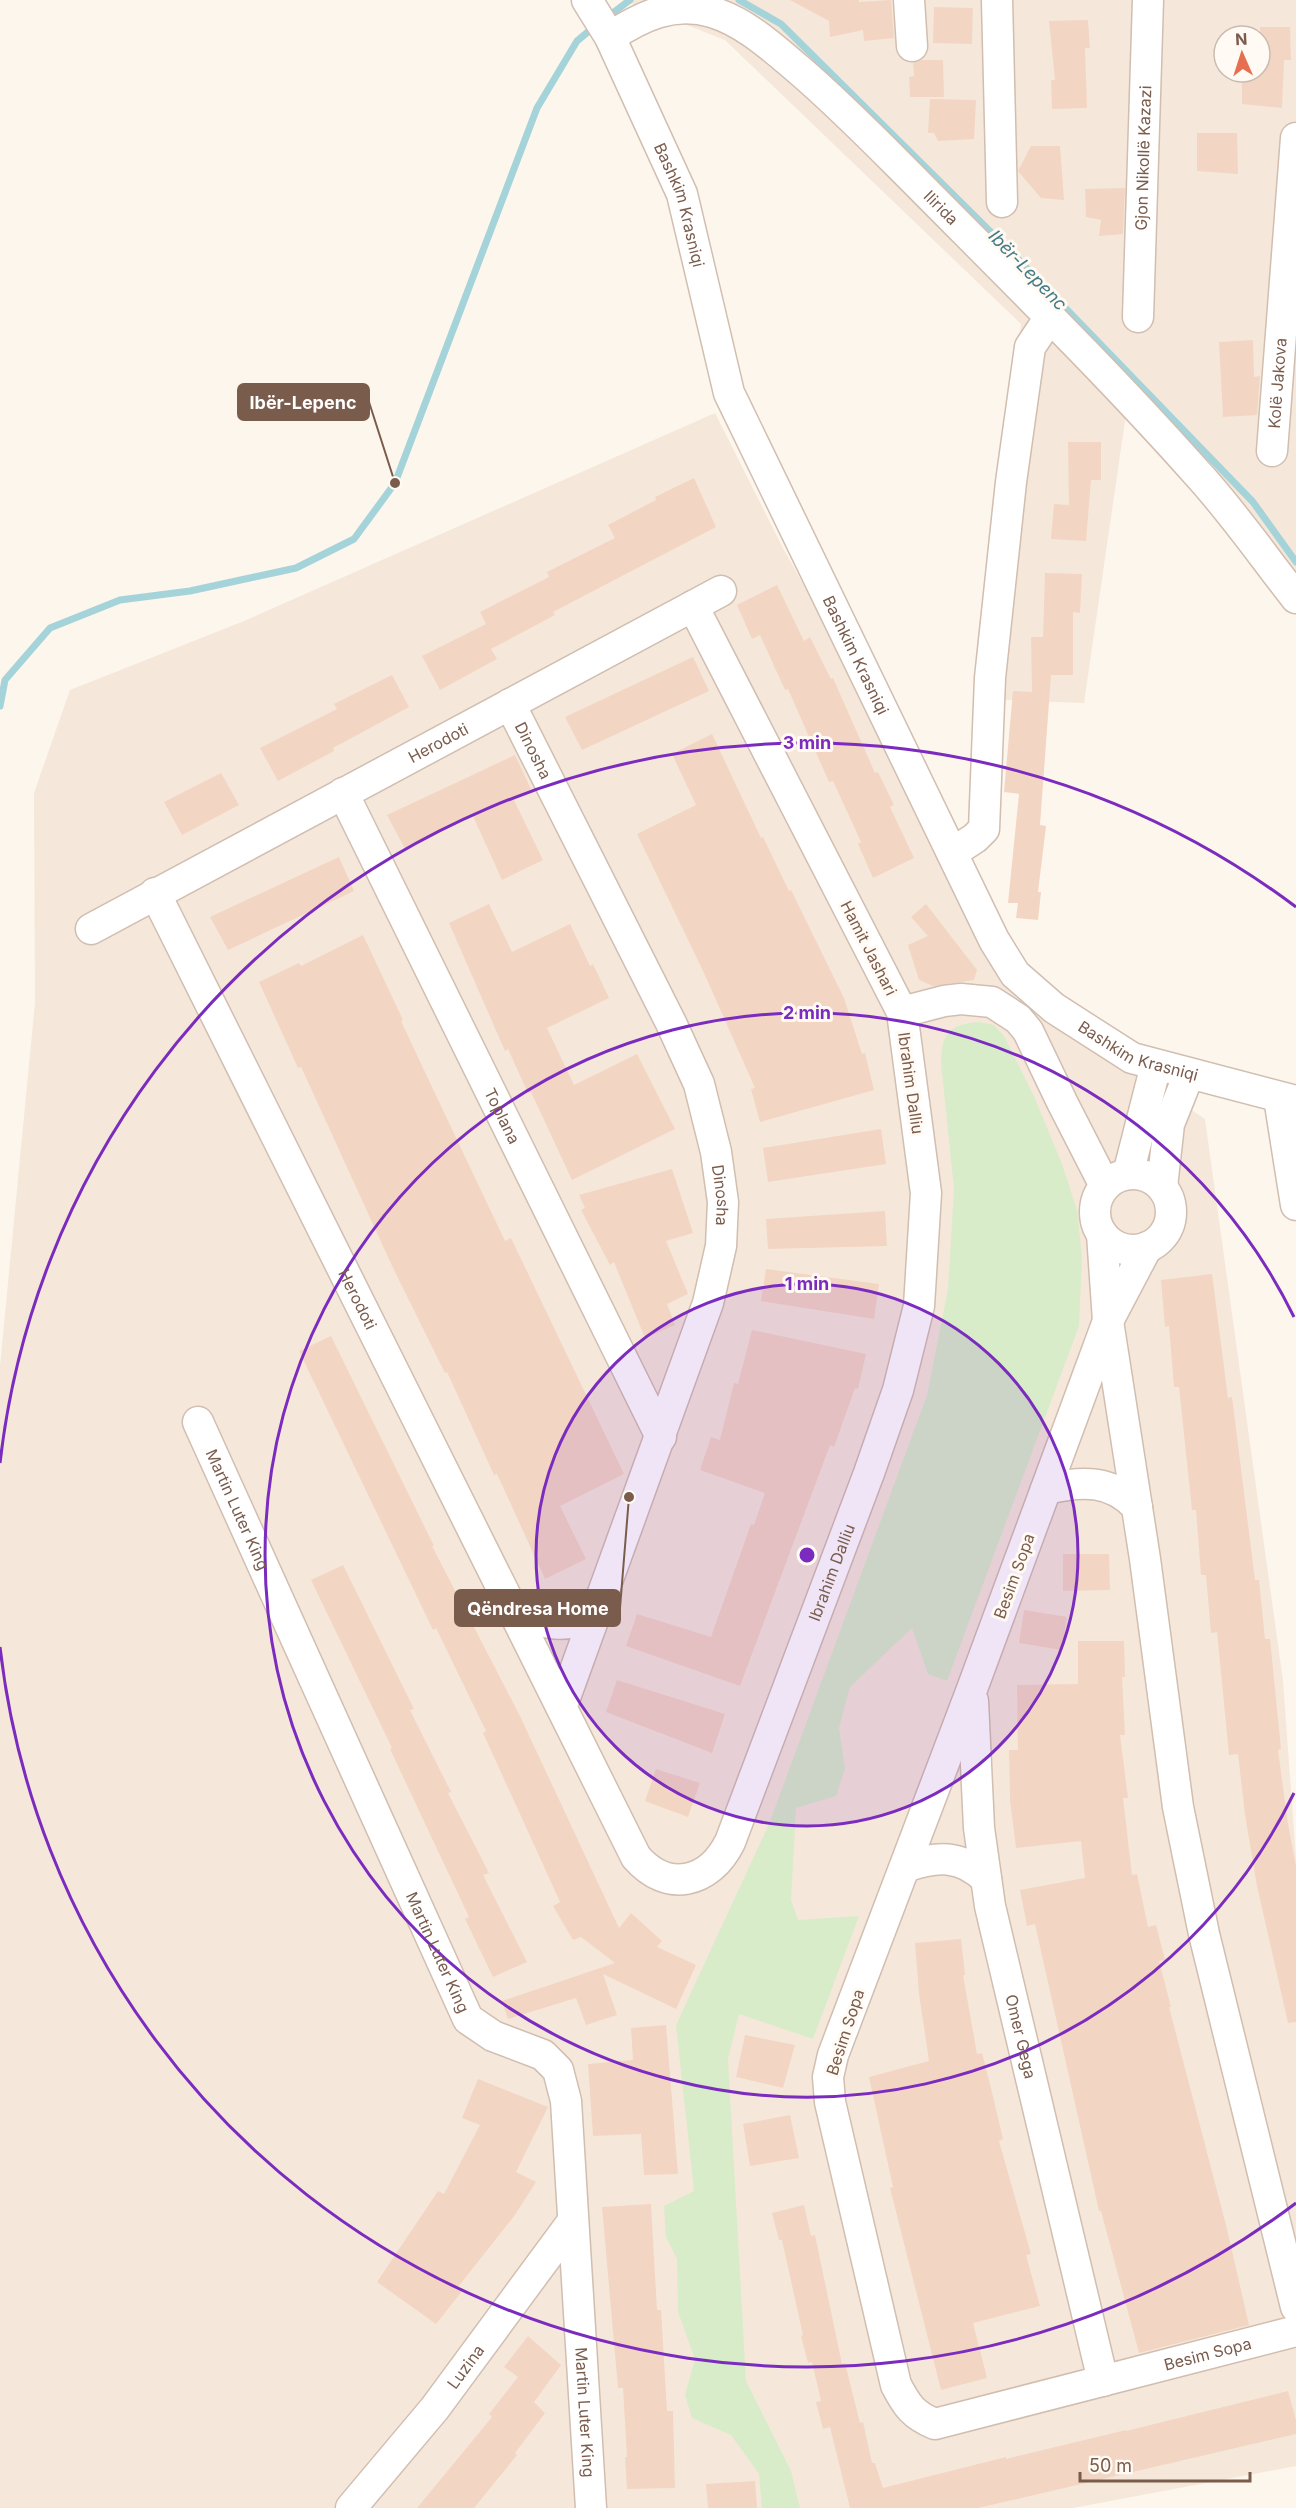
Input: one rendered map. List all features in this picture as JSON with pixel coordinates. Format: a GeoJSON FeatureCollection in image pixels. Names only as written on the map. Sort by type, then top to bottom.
{"type":"FeatureCollection","features":[{"type":"Feature","properties":{"kind":"street"},"geometry":{"type":"LineString","coordinates":[[909,0],[912,46]]}},
{"type":"Feature","properties":{"kind":"street"},"geometry":{"type":"LineString","coordinates":[[998,0],[1002,202]]}},
{"type":"Feature","properties":{"kind":"street","name":"Gjon Nikollë Kazazi"},"geometry":{"type":"LineString","coordinates":[[1138,316],[1148,0]]}},
{"type":"Feature","properties":{"kind":"street"},"geometry":{"type":"LineString","coordinates":[[590,5],[610,37]]}},
{"type":"Feature","properties":{"kind":"street","name":"Ilirida"},"geometry":{"type":"LineString","coordinates":[[610,37],[640,18],[665,10],[689,8],[740,24],[773,47],[836,102],[1050,317],[1198,473],[1296,598]]}},
{"type":"Feature","properties":{"kind":"street","name":"Bashkim Krasniqi"},"geometry":{"type":"LineString","coordinates":[[610,37],[682,194],[729,393],[994,940],[1015,974],[1054,1008],[1132,1058],[1288,1099]]}},
{"type":"Feature","properties":{"kind":"street","name":"Kolë Jakova"},"geometry":{"type":"LineString","coordinates":[[1272,451],[1296,138]]}},
{"type":"Feature","properties":{"kind":"street"},"geometry":{"type":"LineString","coordinates":[[952,854],[984,829],[990,678],[1011,482],[1030,347],[1050,317]]}},
{"type":"Feature","properties":{"kind":"street","name":"Herodoti"},"geometry":{"type":"LineString","coordinates":[[91,929],[721,591]]}},
{"type":"Feature","properties":{"kind":"street","name":"Hamit Jashari"},"geometry":{"type":"LineString","coordinates":[[693,606],[902,1012],[961,999],[992,1002],[1018,1019],[1028,1031],[1117,1180]]}},
{"type":"Feature","properties":{"kind":"street","name":"Dinosha"},"geometry":{"type":"LineString","coordinates":[[510,704],[676,1033],[699,1084],[716,1152],[723,1202],[721,1246],[708,1303],[562,1706]]}},
{"type":"Feature","properties":{"kind":"street","name":"Toplana"},"geometry":{"type":"LineString","coordinates":[[343,793],[661,1437]]}},
{"type":"Feature","properties":{"kind":"street","name":"Herodoti"},"geometry":{"type":"LineString","coordinates":[[155,893],[562,1706]]}},
{"type":"Feature","properties":{"kind":"street","name":"Ibrahim Dalliu"},"geometry":{"type":"LineString","coordinates":[[562,1706],[636,1857],[647,1870],[673,1881],[701,1875],[724,1855],[865,1484],[898,1390],[919,1306],[926,1193],[902,1012]]}},
{"type":"Feature","properties":{"kind":"street","name":"Besim Sopa"},"geometry":{"type":"LineString","coordinates":[[1156,1065],[1117,1180],[1098,1197],[1095,1210],[1096,1222],[1102,1234],[1108,1321],[1181,1818],[1204,1934],[1296,2307]]}},
{"type":"Feature","properties":{"kind":"street","name":"Besim Sopa"},"geometry":{"type":"LineString","coordinates":[[1190,1074],[1169,1125],[1162,1187],[1171,1209],[1170,1221],[1162,1237],[1147,1247],[1108,1321],[837,2046],[828,2077],[830,2102],[896,2385],[905,2402],[918,2417],[935,2424],[1296,2331]]}},
{"type":"Feature","properties":{"kind":"street"},"geometry":{"type":"LineString","coordinates":[[1288,1099],[1296,1205]]}},
{"type":"Feature","properties":{"kind":"street"},"geometry":{"type":"LineString","coordinates":[[1117,1180],[1141,1174],[1162,1187]]}},
{"type":"Feature","properties":{"kind":"street"},"geometry":{"type":"LineString","coordinates":[[1102,1234],[1112,1244],[1124,1249],[1147,1247]]}},
{"type":"Feature","properties":{"kind":"street","name":"Martin Luter King"},"geometry":{"type":"LineString","coordinates":[[198,1422],[468,2019],[494,2036],[543,2055],[558,2070],[566,2101],[591,2508]]}},
{"type":"Feature","properties":{"kind":"street"},"geometry":{"type":"LineString","coordinates":[[1046,1489],[1090,1483],[1109,1487],[1126,1495],[1137,1507]]}},
{"type":"Feature","properties":{"kind":"street"},"geometry":{"type":"LineString","coordinates":[[517,1615],[549,1622],[574,1622],[587,1617],[601,1602]]}},
{"type":"Feature","properties":{"kind":"street","name":"Omer Gega"},"geometry":{"type":"LineString","coordinates":[[972,1689],[979,1828],[990,1906],[1103,2381]]}},
{"type":"Feature","properties":{"kind":"street"},"geometry":{"type":"LineString","coordinates":[[905,1867],[922,1861],[957,1860],[974,1867],[986,1879]]}},
{"type":"Feature","properties":{"kind":"street","name":"Luzina"},"geometry":{"type":"LineString","coordinates":[[351,2508],[435,2408],[573,2221]]}},
{"type":"Feature","properties":{"kind":"shaded area"},"geometry":{"type":"Polygon","coordinates":[[[622,0],[1296,0],[1296,610],[1126,414],[1084,703],[976,699],[1021,324],[725,40],[622,0]]]}},
{"type":"Feature","properties":{"kind":"shaded area"},"geometry":{"type":"Polygon","coordinates":[[[715,413],[783,548],[1037,1004],[1205,1119],[1283,1681],[1296,1858],[1296,2466],[1073,2508],[0,2508],[0,1366],[35,1002],[34,793],[70,690],[244,621],[715,413]]]}},
{"type":"Feature","properties":{"kind":"green space"},"geometry":{"type":"Polygon","coordinates":[[[978,1022],[994,1025],[1004,1036],[1034,1096],[1062,1164],[1077,1210],[1082,1257],[1079,1326],[947,1681],[928,1674],[912,1628],[850,1687],[839,1728],[845,1769],[836,1796],[796,1808],[791,1900],[798,1920],[859,1916],[813,2039],[739,2014],[728,2059],[746,2381],[791,2471],[800,2508],[762,2508],[759,2474],[731,2435],[692,2418],[685,2395],[695,2359],[678,2312],[677,2259],[666,2237],[664,2206],[694,2191],[676,2025],[769,1824],[927,1395],[948,1289],[954,1189],[941,1063],[943,1044],[953,1028],[978,1022]]]}},
{"type":"Feature","properties":{"kind":"building"},"geometry":{"type":"Polygon","coordinates":[[[790,0],[859,0],[859,2],[891,0],[894,38],[864,41],[863,30],[830,37],[829,21],[790,0]]]}},
{"type":"Feature","properties":{"kind":"building"},"geometry":{"type":"Polygon","coordinates":[[[934,7],[973,8],[972,44],[933,43],[934,7]]]}},
{"type":"Feature","properties":{"kind":"building"},"geometry":{"type":"Polygon","coordinates":[[[1088,20],[1090,48],[1085,48],[1087,108],[1052,109],[1051,80],[1055,80],[1049,21],[1088,20]]]}},
{"type":"Feature","properties":{"kind":"building"},"geometry":{"type":"Polygon","coordinates":[[[1272,27],[1290,27],[1291,60],[1284,60],[1282,108],[1242,104],[1242,84],[1272,84],[1272,27]]]}},
{"type":"Feature","properties":{"kind":"building"},"geometry":{"type":"Polygon","coordinates":[[[921,60],[943,60],[944,97],[910,97],[909,77],[914,76],[913,63],[921,60]]]}},
{"type":"Feature","properties":{"kind":"building"},"geometry":{"type":"Polygon","coordinates":[[[930,99],[976,100],[974,139],[938,141],[934,133],[928,133],[930,99]]]}},
{"type":"Feature","properties":{"kind":"building"},"geometry":{"type":"Polygon","coordinates":[[[1197,133],[1237,133],[1238,174],[1197,171],[1197,133]]]}},
{"type":"Feature","properties":{"kind":"building"},"geometry":{"type":"Polygon","coordinates":[[[1031,146],[1060,146],[1064,200],[1041,198],[1018,171],[1031,146]]]}},
{"type":"Feature","properties":{"kind":"building"},"geometry":{"type":"Polygon","coordinates":[[[1125,188],[1123,234],[1099,236],[1101,220],[1086,217],[1085,189],[1125,188]]]}},
{"type":"Feature","properties":{"kind":"building"},"geometry":{"type":"Polygon","coordinates":[[[1253,340],[1254,377],[1260,376],[1257,415],[1223,417],[1219,342],[1253,340]]]}},
{"type":"Feature","properties":{"kind":"building"},"geometry":{"type":"Polygon","coordinates":[[[1068,442],[1101,442],[1101,480],[1091,480],[1086,541],[1051,539],[1054,504],[1069,505],[1068,442]]]}},
{"type":"Feature","properties":{"kind":"building"},"geometry":{"type":"Polygon","coordinates":[[[694,478],[716,527],[553,612],[555,615],[491,649],[497,659],[440,690],[422,656],[486,624],[480,612],[549,577],[547,572],[615,538],[608,525],[656,500],[655,497],[694,478]]]}},
{"type":"Feature","properties":{"kind":"building"},"geometry":{"type":"Polygon","coordinates":[[[1045,573],[1082,574],[1080,613],[1073,612],[1073,675],[1051,675],[1040,825],[1046,826],[1038,892],[1041,892],[1038,920],[1016,918],[1018,903],[1008,903],[1019,794],[1004,792],[1013,691],[1032,692],[1031,637],[1043,637],[1045,573]]]}},
{"type":"Feature","properties":{"kind":"building"},"geometry":{"type":"Polygon","coordinates":[[[777,585],[804,641],[810,637],[831,679],[833,678],[875,773],[878,772],[894,805],[890,807],[914,858],[873,878],[858,844],[861,842],[833,781],[829,782],[788,689],[785,690],[760,635],[752,639],[737,605],[777,585]]]}},
{"type":"Feature","properties":{"kind":"building"},"geometry":{"type":"Polygon","coordinates":[[[693,657],[709,691],[582,750],[565,717],[693,657]]]}},
{"type":"Feature","properties":{"kind":"building"},"geometry":{"type":"Polygon","coordinates":[[[392,675],[409,707],[278,781],[260,748],[337,709],[334,704],[392,675]]]}},
{"type":"Feature","properties":{"kind":"building"},"geometry":{"type":"Polygon","coordinates":[[[712,734],[761,838],[763,837],[789,891],[791,890],[844,998],[862,1054],[865,1053],[874,1090],[760,1122],[751,1089],[755,1088],[704,973],[637,834],[696,805],[672,754],[712,734]]]}},
{"type":"Feature","properties":{"kind":"building"},"geometry":{"type":"Polygon","coordinates":[[[515,755],[531,789],[513,798],[543,860],[502,880],[473,816],[405,849],[387,815],[515,755]]]}},
{"type":"Feature","properties":{"kind":"building"},"geometry":{"type":"Polygon","coordinates":[[[221,773],[239,805],[182,835],[164,802],[221,773]]]}},
{"type":"Feature","properties":{"kind":"building"},"geometry":{"type":"Polygon","coordinates":[[[339,857],[354,891],[228,950],[210,917],[339,857]]]}},
{"type":"Feature","properties":{"kind":"building"},"geometry":{"type":"Polygon","coordinates":[[[489,904],[512,952],[570,924],[590,966],[593,964],[609,998],[547,1028],[574,1085],[637,1054],[675,1129],[572,1180],[531,1092],[528,1093],[508,1049],[505,1051],[449,923],[489,904]]]}},
{"type":"Feature","properties":{"kind":"building"},"geometry":{"type":"Polygon","coordinates":[[[926,904],[977,970],[974,980],[933,986],[919,980],[908,945],[928,936],[911,917],[926,904]]]}},
{"type":"Feature","properties":{"kind":"building"},"geometry":{"type":"Polygon","coordinates":[[[363,935],[505,1241],[511,1238],[624,1474],[560,1506],[586,1559],[545,1579],[497,1474],[494,1475],[447,1372],[445,1373],[393,1268],[301,1067],[298,1068],[259,982],[299,963],[301,966],[363,935]]]}},
{"type":"Feature","properties":{"kind":"building"},"geometry":{"type":"Polygon","coordinates":[[[881,1129],[886,1164],[768,1182],[763,1148],[881,1129]]]}},
{"type":"Feature","properties":{"kind":"building"},"geometry":{"type":"Polygon","coordinates":[[[672,1169],[693,1233],[666,1241],[688,1294],[667,1304],[675,1325],[645,1338],[614,1262],[610,1265],[581,1210],[585,1208],[579,1195],[672,1169]]]}},
{"type":"Feature","properties":{"kind":"building"},"geometry":{"type":"Polygon","coordinates":[[[885,1211],[887,1246],[768,1249],[766,1219],[885,1211]]]}},
{"type":"Feature","properties":{"kind":"building"},"geometry":{"type":"Polygon","coordinates":[[[766,1269],[879,1284],[874,1319],[761,1301],[766,1269]]]}},
{"type":"Feature","properties":{"kind":"building"},"geometry":{"type":"Polygon","coordinates":[[[1212,1274],[1228,1398],[1232,1397],[1255,1580],[1259,1580],[1265,1639],[1270,1639],[1281,1749],[1278,1750],[1296,1866],[1296,2022],[1288,2023],[1257,1886],[1238,1754],[1229,1755],[1217,1632],[1211,1633],[1206,1575],[1201,1575],[1196,1510],[1192,1510],[1179,1387],[1174,1387],[1169,1326],[1165,1327],[1161,1280],[1212,1274]]]}},
{"type":"Feature","properties":{"kind":"building"},"geometry":{"type":"Polygon","coordinates":[[[752,1330],[866,1354],[858,1389],[855,1388],[834,1447],[830,1445],[740,1686],[626,1646],[637,1614],[711,1637],[751,1524],[754,1525],[765,1493],[700,1470],[711,1437],[720,1440],[734,1383],[738,1384],[752,1330]]]}},
{"type":"Feature","properties":{"kind":"building"},"geometry":{"type":"Polygon","coordinates":[[[331,1336],[434,1546],[432,1546],[520,1716],[619,1928],[631,1913],[662,1941],[657,1947],[696,1965],[676,2009],[603,1974],[617,2015],[586,2025],[576,1998],[508,2019],[502,2001],[615,1963],[581,1937],[573,1940],[553,1906],[560,1902],[483,1733],[486,1731],[436,1628],[433,1630],[299,1351],[331,1336]]]}},
{"type":"Feature","properties":{"kind":"building"},"geometry":{"type":"Polygon","coordinates":[[[1063,1554],[1109,1554],[1110,1590],[1063,1591],[1063,1554]]]}},
{"type":"Feature","properties":{"kind":"building"},"geometry":{"type":"Polygon","coordinates":[[[343,1565],[414,1709],[410,1710],[451,1792],[448,1793],[489,1873],[483,1875],[527,1962],[493,1977],[465,1919],[469,1917],[390,1749],[392,1748],[311,1580],[343,1565]]]}},
{"type":"Feature","properties":{"kind":"building"},"geometry":{"type":"Polygon","coordinates":[[[1024,1610],[1067,1617],[1062,1650],[1019,1643],[1024,1610]]]}},
{"type":"Feature","properties":{"kind":"building"},"geometry":{"type":"Polygon","coordinates":[[[1078,1641],[1124,1641],[1125,1677],[1122,1677],[1125,1735],[1120,1735],[1128,1798],[1123,1798],[1132,1875],[1137,1874],[1148,1927],[1156,1925],[1165,1960],[1159,1961],[1171,2007],[1169,2007],[1227,2229],[1249,2325],[1139,2353],[1101,2211],[1099,2211],[1035,1924],[1027,1926],[1020,1890],[1085,1878],[1081,1841],[1016,1848],[1010,1800],[1009,1750],[1018,1750],[1017,1685],[1078,1684],[1078,1641]]]}},
{"type":"Feature","properties":{"kind":"building"},"geometry":{"type":"Polygon","coordinates":[[[617,1680],[725,1714],[712,1753],[606,1712],[617,1680]]]}},
{"type":"Feature","properties":{"kind":"building"},"geometry":{"type":"Polygon","coordinates":[[[656,1769],[700,1783],[688,1817],[645,1801],[656,1769]]]}},
{"type":"Feature","properties":{"kind":"building"},"geometry":{"type":"Polygon","coordinates":[[[961,1939],[965,1975],[963,1975],[977,2054],[982,2053],[991,2088],[1003,2139],[999,2141],[1031,2254],[1026,2255],[1040,2306],[973,2323],[987,2378],[941,2390],[890,2188],[893,2187],[869,2077],[929,2061],[919,1994],[915,1943],[961,1939]]]}},
{"type":"Feature","properties":{"kind":"building"},"geometry":{"type":"Polygon","coordinates":[[[666,2025],[678,2174],[644,2175],[641,2134],[593,2136],[588,2064],[633,2060],[631,2028],[666,2025]]]}},
{"type":"Feature","properties":{"kind":"building"},"geometry":{"type":"Polygon","coordinates":[[[745,2035],[795,2045],[783,2088],[736,2077],[745,2035]]]}},
{"type":"Feature","properties":{"kind":"building"},"geometry":{"type":"Polygon","coordinates":[[[478,2079],[548,2107],[516,2172],[536,2182],[515,2215],[458,2287],[463,2290],[436,2324],[377,2282],[438,2191],[444,2194],[480,2125],[462,2118],[478,2079]]]}},
{"type":"Feature","properties":{"kind":"building"},"geometry":{"type":"Polygon","coordinates":[[[790,2115],[799,2158],[750,2166],[743,2124],[790,2115]]]}},
{"type":"Feature","properties":{"kind":"building"},"geometry":{"type":"Polygon","coordinates":[[[651,2204],[657,2310],[661,2310],[667,2411],[673,2411],[675,2488],[627,2489],[623,2388],[618,2388],[602,2207],[651,2204]]]}},
{"type":"Feature","properties":{"kind":"building"},"geometry":{"type":"Polygon","coordinates":[[[804,2205],[811,2236],[815,2235],[842,2364],[845,2363],[860,2423],[863,2422],[872,2463],[875,2463],[883,2488],[1288,2391],[1296,2420],[1296,2434],[978,2508],[850,2508],[830,2427],[823,2429],[816,2402],[821,2401],[812,2362],[808,2363],[782,2240],[779,2240],[772,2213],[804,2205]]]}},
{"type":"Feature","properties":{"kind":"building"},"geometry":{"type":"Polygon","coordinates":[[[528,2336],[561,2365],[534,2402],[545,2413],[515,2453],[517,2455],[474,2508],[417,2508],[492,2417],[489,2414],[518,2377],[504,2367],[528,2336]]]}},
{"type":"Feature","properties":{"kind":"building"},"geometry":{"type":"Polygon","coordinates":[[[755,2481],[757,2508],[708,2508],[706,2484],[755,2481]]]}},
{"type":"Feature","properties":{"kind":"waterway","name":"Ibër-Lepenc"},"geometry":{"type":"LineString","coordinates":[[606,18],[630,0]]}},
{"type":"Feature","properties":{"kind":"waterway","name":"Ibër-Lepenc"},"geometry":{"type":"LineString","coordinates":[[739,0],[781,24],[1015,256],[1253,502],[1296,562]]}},
{"type":"Feature","properties":{"kind":"waterway","name":"Ibër-Lepenc"},"geometry":{"type":"LineString","coordinates":[[0,706],[5,680],[50,628],[120,600],[190,591],[296,568],[354,539],[395,483],[537,108],[577,41],[595,26]]}},
{"type":"Feature","properties":{"kind":"place","name":"Ibër-Lepenc"},"geometry":{"type":"Point","coordinates":[395,483]}},
{"type":"Feature","properties":{"kind":"place","name":"Qëndresa Home"},"geometry":{"type":"Point","coordinates":[629,1497]}}]}
